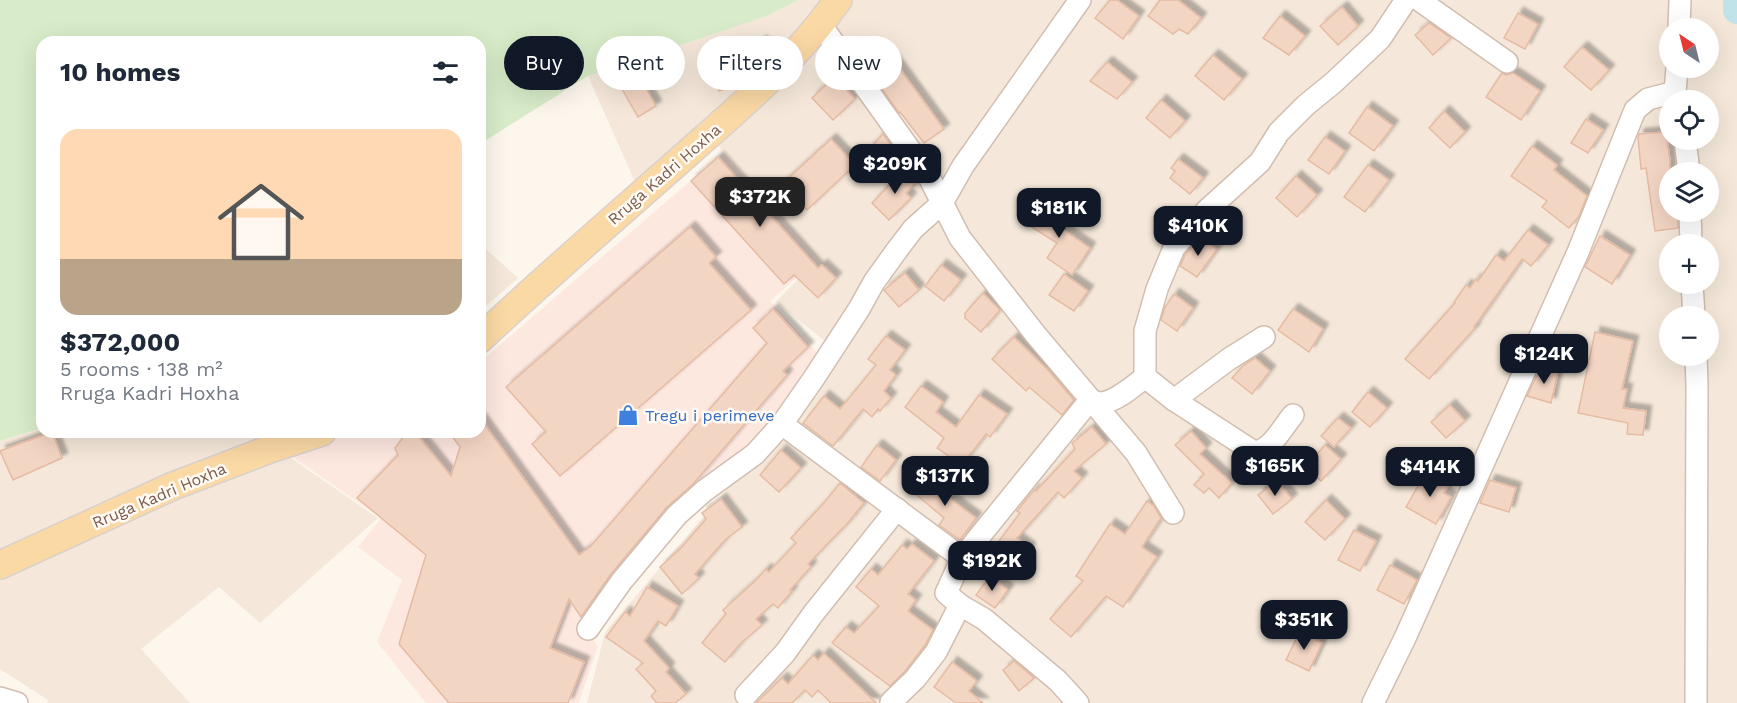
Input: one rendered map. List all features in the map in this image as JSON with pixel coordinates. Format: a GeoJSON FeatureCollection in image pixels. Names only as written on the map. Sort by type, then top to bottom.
{"type":"FeatureCollection","features":[{"type":"Feature","properties":{"kind":"main road","name":"Rruga Kadri Hoxha"},"geometry":{"type":"LineString","coordinates":[[486,333],[554,270],[764,86],[821,25],[838,0]]}},
{"type":"Feature","properties":{"kind":"main road","name":"Rruga Kadri Hoxha"},"geometry":{"type":"LineString","coordinates":[[0,565],[173,486],[304,438]]}},
{"type":"Feature","properties":{"kind":"street"},"geometry":{"type":"LineString","coordinates":[[588,629],[621,582],[677,515],[704,491],[754,454],[782,424],[814,378],[874,282],[913,229],[942,203],[963,166],[1080,0]]}},
{"type":"Feature","properties":{"kind":"street"},"geometry":{"type":"LineString","coordinates":[[1145,378],[1145,331],[1157,289],[1174,248],[1206,212],[1260,162],[1285,125],[1380,39],[1406,0]]}},
{"type":"Feature","properties":{"kind":"street"},"geometry":{"type":"LineString","coordinates":[[1419,0],[1507,62]]}},
{"type":"Feature","properties":{"kind":"street"},"geometry":{"type":"LineString","coordinates":[[1679,18],[1680,0]]}},
{"type":"Feature","properties":{"kind":"street"},"geometry":{"type":"LineString","coordinates":[[821,25],[928,175],[960,238],[1036,335],[1136,453],[1173,513]]}},
{"type":"Feature","properties":{"kind":"street"},"geometry":{"type":"LineString","coordinates":[[1373,703],[1578,252],[1635,110],[1648,99],[1659,98]]}},
{"type":"Feature","properties":{"kind":"street"},"geometry":{"type":"LineString","coordinates":[[1174,400],[1229,359],[1264,337]]}},
{"type":"Feature","properties":{"kind":"street"},"geometry":{"type":"LineString","coordinates":[[1696,366],[1696,703]]}},
{"type":"Feature","properties":{"kind":"street"},"geometry":{"type":"LineString","coordinates":[[1090,400],[1100,403],[1114,398],[1145,378]]}},
{"type":"Feature","properties":{"kind":"street"},"geometry":{"type":"LineString","coordinates":[[1145,378],[1174,400],[1254,452],[1262,451],[1269,445],[1293,415]]}},
{"type":"Feature","properties":{"kind":"street"},"geometry":{"type":"LineString","coordinates":[[1078,703],[1058,681],[984,618],[960,605],[946,593],[962,558],[1090,400]]}},
{"type":"Feature","properties":{"kind":"street"},"geometry":{"type":"LineString","coordinates":[[782,424],[962,558]]}},
{"type":"Feature","properties":{"kind":"street"},"geometry":{"type":"LineString","coordinates":[[746,695],[785,653],[813,614],[897,509]]}},
{"type":"Feature","properties":{"kind":"street"},"geometry":{"type":"LineString","coordinates":[[891,702],[915,679],[936,652],[960,605]]}},
{"type":"Feature","properties":{"kind":"street"},"geometry":{"type":"LineString","coordinates":[[0,698],[17,703]]}},
{"type":"Feature","properties":{"kind":"shaded area"},"geometry":{"type":"Polygon","coordinates":[[[799,0],[1737,0],[1737,703],[587,703],[605,632],[776,432],[836,350],[776,302],[817,259],[724,152],[701,128],[635,182],[588,76],[596,73],[596,90],[685,90],[685,43],[697,39],[697,90],[803,90],[803,36],[707,36],[766,16],[799,0]]]}},
{"type":"Feature","properties":{"kind":"shaded area","name":"Tregu i perimeve"},"geometry":{"type":"Polygon","coordinates":[[[724,152],[817,259],[770,301],[819,355],[767,428],[737,458],[590,636],[598,646],[579,703],[426,703],[377,642],[402,580],[358,547],[381,518],[284,451],[322,438],[486,438],[486,357],[724,152]]]}},
{"type":"Feature","properties":{"kind":"shaded area"},"geometry":{"type":"Polygon","coordinates":[[[486,249],[518,278],[486,306],[486,249]]]}},
{"type":"Feature","properties":{"kind":"shaded area"},"geometry":{"type":"Polygon","coordinates":[[[36,430],[36,438],[262,438],[378,518],[260,623],[219,587],[141,649],[190,703],[47,703],[48,700],[0,669],[0,441],[36,430]]]}},
{"type":"Feature","properties":{"kind":"green space"},"geometry":{"type":"Polygon","coordinates":[[[0,0],[799,0],[767,16],[707,36],[697,36],[697,39],[685,43],[685,36],[596,36],[596,73],[584,79],[584,36],[504,36],[504,90],[566,90],[486,140],[486,36],[36,36],[36,430],[0,441],[0,0]]]}},
{"type":"Feature","properties":{"kind":"building"},"geometry":{"type":"Polygon","coordinates":[[[1110,0],[1117,0],[1139,16],[1123,39],[1095,18],[1110,0]]]}},
{"type":"Feature","properties":{"kind":"building"},"geometry":{"type":"Polygon","coordinates":[[[1160,0],[1178,0],[1201,18],[1188,34],[1179,29],[1173,34],[1148,16],[1160,0]]]}},
{"type":"Feature","properties":{"kind":"building"},"geometry":{"type":"Polygon","coordinates":[[[1342,7],[1358,26],[1338,45],[1320,26],[1342,7]]]}},
{"type":"Feature","properties":{"kind":"building"},"geometry":{"type":"Polygon","coordinates":[[[1518,13],[1538,24],[1525,49],[1504,38],[1518,13]]]}},
{"type":"Feature","properties":{"kind":"building"},"geometry":{"type":"Polygon","coordinates":[[[1280,16],[1305,36],[1289,55],[1263,38],[1280,16]]]}},
{"type":"Feature","properties":{"kind":"building"},"geometry":{"type":"Polygon","coordinates":[[[1429,23],[1451,38],[1433,55],[1415,35],[1429,23]]]}},
{"type":"Feature","properties":{"kind":"building"},"geometry":{"type":"Polygon","coordinates":[[[1582,47],[1609,70],[1591,90],[1564,67],[1582,47]]]}},
{"type":"Feature","properties":{"kind":"building"},"geometry":{"type":"Polygon","coordinates":[[[1213,55],[1242,79],[1224,100],[1195,76],[1213,55]]]}},
{"type":"Feature","properties":{"kind":"building"},"geometry":{"type":"Polygon","coordinates":[[[1107,62],[1132,82],[1117,99],[1090,81],[1107,62]]]}},
{"type":"Feature","properties":{"kind":"building"},"geometry":{"type":"Polygon","coordinates":[[[902,72],[944,129],[924,143],[883,90],[902,90],[902,72]]]}},
{"type":"Feature","properties":{"kind":"building"},"geometry":{"type":"Polygon","coordinates":[[[1502,73],[1506,75],[1513,73],[1540,91],[1521,120],[1486,97],[1502,73]]]}},
{"type":"Feature","properties":{"kind":"building"},"geometry":{"type":"Polygon","coordinates":[[[623,90],[647,90],[656,106],[638,117],[623,90]]]}},
{"type":"Feature","properties":{"kind":"building"},"geometry":{"type":"Polygon","coordinates":[[[820,90],[846,90],[855,99],[833,120],[812,98],[820,90]]]}},
{"type":"Feature","properties":{"kind":"building"},"geometry":{"type":"Polygon","coordinates":[[[1161,100],[1185,121],[1170,138],[1146,118],[1161,100]]]}},
{"type":"Feature","properties":{"kind":"building"},"geometry":{"type":"Polygon","coordinates":[[[1367,107],[1393,126],[1374,151],[1349,133],[1367,107]]]}},
{"type":"Feature","properties":{"kind":"building"},"geometry":{"type":"Polygon","coordinates":[[[1444,111],[1465,132],[1450,148],[1429,128],[1444,111]]]}},
{"type":"Feature","properties":{"kind":"building"},"geometry":{"type":"Polygon","coordinates":[[[1586,119],[1603,130],[1588,153],[1571,143],[1586,119]]]}},
{"type":"Feature","properties":{"kind":"building"},"geometry":{"type":"Polygon","coordinates":[[[1659,133],[1659,150],[1668,150],[1670,162],[1659,162],[1659,222],[1678,222],[1678,228],[1655,231],[1646,168],[1641,169],[1639,134],[1659,133]]]}},
{"type":"Feature","properties":{"kind":"building"},"geometry":{"type":"Polygon","coordinates":[[[883,134],[897,153],[885,166],[868,150],[883,134]]]}},
{"type":"Feature","properties":{"kind":"building"},"geometry":{"type":"Polygon","coordinates":[[[1325,137],[1345,151],[1329,174],[1308,160],[1325,137]]]}},
{"type":"Feature","properties":{"kind":"building"},"geometry":{"type":"Polygon","coordinates":[[[831,139],[855,165],[807,210],[782,184],[831,139]]]}},
{"type":"Feature","properties":{"kind":"building"},"geometry":{"type":"Polygon","coordinates":[[[1532,146],[1557,165],[1554,170],[1587,196],[1579,216],[1569,228],[1542,207],[1547,201],[1511,176],[1532,146]]]}},
{"type":"Feature","properties":{"kind":"building"},"geometry":{"type":"Polygon","coordinates":[[[718,157],[818,268],[822,265],[836,278],[818,298],[794,275],[784,284],[691,181],[718,157]]]}},
{"type":"Feature","properties":{"kind":"building"},"geometry":{"type":"Polygon","coordinates":[[[1178,159],[1203,178],[1190,194],[1170,178],[1175,171],[1171,168],[1178,159]]]}},
{"type":"Feature","properties":{"kind":"building"},"geometry":{"type":"Polygon","coordinates":[[[1368,165],[1389,180],[1365,212],[1344,197],[1368,165]]]}},
{"type":"Feature","properties":{"kind":"building"},"geometry":{"type":"Polygon","coordinates":[[[904,170],[917,182],[906,193],[911,198],[889,220],[872,203],[904,170]]]}},
{"type":"Feature","properties":{"kind":"building"},"geometry":{"type":"Polygon","coordinates":[[[1296,176],[1317,195],[1297,217],[1276,198],[1296,176]]]}},
{"type":"Feature","properties":{"kind":"building"},"geometry":{"type":"Polygon","coordinates":[[[1042,202],[1068,219],[1061,228],[1090,248],[1072,275],[1047,258],[1057,243],[1027,224],[1042,202]]]}},
{"type":"Feature","properties":{"kind":"building"},"geometry":{"type":"Polygon","coordinates":[[[690,227],[716,257],[709,263],[751,310],[560,476],[532,444],[546,432],[506,387],[690,227]]]}},
{"type":"Feature","properties":{"kind":"building"},"geometry":{"type":"Polygon","coordinates":[[[1528,230],[1548,245],[1531,266],[1522,259],[1475,328],[1429,379],[1405,359],[1455,303],[1466,285],[1470,288],[1476,279],[1478,281],[1496,255],[1504,261],[1528,230]]]}},
{"type":"Feature","properties":{"kind":"building"},"geometry":{"type":"Polygon","coordinates":[[[1600,236],[1630,255],[1612,284],[1585,267],[1600,236]]]}},
{"type":"Feature","properties":{"kind":"building"},"geometry":{"type":"Polygon","coordinates":[[[1200,238],[1217,249],[1197,277],[1180,266],[1185,255],[1200,238]]]}},
{"type":"Feature","properties":{"kind":"building"},"geometry":{"type":"Polygon","coordinates":[[[941,265],[961,280],[944,301],[925,286],[941,265]]]}},
{"type":"Feature","properties":{"kind":"building"},"geometry":{"type":"Polygon","coordinates":[[[905,273],[919,290],[899,307],[884,290],[905,273]]]}},
{"type":"Feature","properties":{"kind":"building"},"geometry":{"type":"Polygon","coordinates":[[[1064,274],[1088,291],[1074,311],[1049,295],[1064,274]]]}},
{"type":"Feature","properties":{"kind":"building"},"geometry":{"type":"Polygon","coordinates":[[[983,293],[1000,310],[981,332],[965,318],[965,313],[983,293]]]}},
{"type":"Feature","properties":{"kind":"building"},"geometry":{"type":"Polygon","coordinates":[[[1174,294],[1193,308],[1177,331],[1161,320],[1165,307],[1174,294]]]}},
{"type":"Feature","properties":{"kind":"building"},"geometry":{"type":"Polygon","coordinates":[[[773,309],[808,347],[783,371],[787,375],[693,484],[667,507],[611,574],[581,617],[569,599],[550,648],[584,662],[568,703],[449,703],[399,644],[426,555],[357,498],[398,455],[395,448],[402,438],[420,438],[451,476],[460,447],[453,438],[486,438],[486,426],[579,555],[590,547],[767,343],[753,328],[773,309]]]}},
{"type":"Feature","properties":{"kind":"building"},"geometry":{"type":"Polygon","coordinates":[[[1293,309],[1323,329],[1309,352],[1278,330],[1293,309]]]}},
{"type":"Feature","properties":{"kind":"building"},"geometry":{"type":"Polygon","coordinates":[[[1595,332],[1633,341],[1622,389],[1627,389],[1623,408],[1646,411],[1643,435],[1627,434],[1628,423],[1578,413],[1595,332]]]}},
{"type":"Feature","properties":{"kind":"building"},"geometry":{"type":"Polygon","coordinates":[[[886,336],[905,350],[890,370],[896,375],[884,391],[891,398],[872,417],[863,409],[833,446],[803,423],[824,396],[840,409],[876,365],[868,359],[886,336]]]}},
{"type":"Feature","properties":{"kind":"building"},"geometry":{"type":"Polygon","coordinates":[[[1014,337],[1047,369],[1074,400],[1062,415],[1029,387],[1026,391],[992,359],[1014,337]]]}},
{"type":"Feature","properties":{"kind":"building"},"geometry":{"type":"Polygon","coordinates":[[[1255,358],[1270,371],[1252,394],[1232,378],[1243,366],[1255,358]]]}},
{"type":"Feature","properties":{"kind":"building"},"geometry":{"type":"Polygon","coordinates":[[[1541,367],[1558,371],[1551,403],[1527,396],[1541,367]]]}},
{"type":"Feature","properties":{"kind":"building"},"geometry":{"type":"Polygon","coordinates":[[[921,386],[943,402],[936,412],[956,427],[979,395],[1007,414],[990,437],[986,434],[962,465],[937,448],[944,438],[905,407],[921,386]]]}},
{"type":"Feature","properties":{"kind":"building"},"geometry":{"type":"Polygon","coordinates":[[[1368,392],[1387,408],[1370,427],[1352,412],[1368,392]]]}},
{"type":"Feature","properties":{"kind":"building"},"geometry":{"type":"Polygon","coordinates":[[[1450,405],[1465,421],[1446,438],[1431,422],[1450,405]]]}},
{"type":"Feature","properties":{"kind":"building"},"geometry":{"type":"Polygon","coordinates":[[[1338,418],[1351,428],[1334,447],[1321,436],[1338,418]]]}},
{"type":"Feature","properties":{"kind":"building"},"geometry":{"type":"Polygon","coordinates":[[[1092,427],[1106,444],[1074,471],[1082,478],[1064,498],[1058,492],[1017,538],[1030,548],[1018,562],[996,545],[1020,513],[1017,511],[1034,490],[1036,491],[1075,449],[1072,443],[1092,427]]]}},
{"type":"Feature","properties":{"kind":"building"},"geometry":{"type":"Polygon","coordinates":[[[1191,431],[1206,448],[1200,454],[1232,483],[1219,498],[1209,488],[1204,493],[1194,485],[1204,474],[1175,445],[1191,431]]]}},
{"type":"Feature","properties":{"kind":"building"},"geometry":{"type":"Polygon","coordinates":[[[36,438],[54,438],[62,458],[13,480],[0,451],[36,438]]]}},
{"type":"Feature","properties":{"kind":"building"},"geometry":{"type":"Polygon","coordinates":[[[877,445],[896,460],[880,481],[861,467],[877,445]]]}},
{"type":"Feature","properties":{"kind":"building"},"geometry":{"type":"Polygon","coordinates":[[[1325,445],[1341,459],[1321,481],[1306,467],[1325,445]]]}},
{"type":"Feature","properties":{"kind":"building"},"geometry":{"type":"Polygon","coordinates":[[[781,450],[801,468],[779,492],[760,475],[781,450]]]}},
{"type":"Feature","properties":{"kind":"building"},"geometry":{"type":"Polygon","coordinates":[[[930,472],[946,485],[940,491],[976,518],[960,540],[939,525],[944,518],[913,492],[930,472]]]}},
{"type":"Feature","properties":{"kind":"building"},"geometry":{"type":"Polygon","coordinates":[[[1426,472],[1449,485],[1444,493],[1451,497],[1436,524],[1406,507],[1426,472]]]}},
{"type":"Feature","properties":{"kind":"building"},"geometry":{"type":"Polygon","coordinates":[[[1490,480],[1516,488],[1509,512],[1480,503],[1490,480]]]}},
{"type":"Feature","properties":{"kind":"building"},"geometry":{"type":"Polygon","coordinates":[[[1277,481],[1292,499],[1273,514],[1258,495],[1277,481]]]}},
{"type":"Feature","properties":{"kind":"building"},"geometry":{"type":"Polygon","coordinates":[[[840,483],[864,503],[808,564],[811,567],[790,590],[792,591],[778,608],[773,604],[756,619],[762,625],[740,644],[725,662],[702,643],[726,614],[723,610],[766,569],[769,572],[796,543],[791,538],[840,483]]]}},
{"type":"Feature","properties":{"kind":"building"},"geometry":{"type":"Polygon","coordinates":[[[721,499],[742,527],[726,539],[695,574],[699,578],[682,594],[660,567],[680,549],[706,519],[702,513],[721,499]]]}},
{"type":"Feature","properties":{"kind":"building"},"geometry":{"type":"Polygon","coordinates":[[[1326,500],[1345,519],[1325,540],[1305,522],[1326,500]]]}},
{"type":"Feature","properties":{"kind":"building"},"geometry":{"type":"Polygon","coordinates":[[[1147,501],[1154,506],[1161,518],[1142,547],[1157,557],[1123,607],[1106,596],[1071,637],[1050,619],[1083,581],[1076,576],[1110,524],[1125,534],[1147,501]]]}},
{"type":"Feature","properties":{"kind":"building"},"geometry":{"type":"Polygon","coordinates":[[[1354,530],[1376,541],[1360,571],[1338,560],[1354,530]]]}},
{"type":"Feature","properties":{"kind":"building"},"geometry":{"type":"Polygon","coordinates":[[[912,544],[934,561],[908,594],[916,600],[908,611],[933,630],[906,670],[890,686],[832,643],[846,627],[854,633],[879,606],[856,587],[871,569],[878,575],[902,545],[907,549],[912,544]]]}},
{"type":"Feature","properties":{"kind":"building"},"geometry":{"type":"Polygon","coordinates":[[[1390,565],[1417,580],[1404,604],[1377,590],[1390,565]]]}},
{"type":"Feature","properties":{"kind":"building"},"geometry":{"type":"Polygon","coordinates":[[[990,576],[1008,590],[995,608],[976,595],[990,576]]]}},
{"type":"Feature","properties":{"kind":"building"},"geometry":{"type":"Polygon","coordinates":[[[647,587],[678,606],[666,626],[658,621],[644,641],[669,668],[666,672],[686,694],[675,703],[657,703],[651,696],[656,691],[636,669],[643,663],[606,637],[625,612],[630,616],[647,587]]]}},
{"type":"Feature","properties":{"kind":"building"},"geometry":{"type":"Polygon","coordinates":[[[1300,631],[1322,643],[1309,671],[1286,660],[1300,631]]]}},
{"type":"Feature","properties":{"kind":"building"},"geometry":{"type":"Polygon","coordinates":[[[824,653],[876,703],[831,703],[818,690],[812,697],[805,690],[792,703],[756,703],[782,678],[788,684],[813,655],[818,660],[824,653]]]}},
{"type":"Feature","properties":{"kind":"building"},"geometry":{"type":"Polygon","coordinates":[[[1014,661],[1034,678],[1019,691],[1003,670],[1014,661]]]}},
{"type":"Feature","properties":{"kind":"building"},"geometry":{"type":"Polygon","coordinates":[[[952,662],[977,681],[969,691],[983,703],[956,703],[934,687],[952,662]]]}},
{"type":"Feature","properties":{"kind":"waterway"},"geometry":{"type":"LineString","coordinates":[[1737,1],[1737,10]]}},
{"type":"Feature","properties":{"kind":"place","name":"Tregu i perimeve"},"geometry":{"type":"Point","coordinates":[628,415]}}]}
